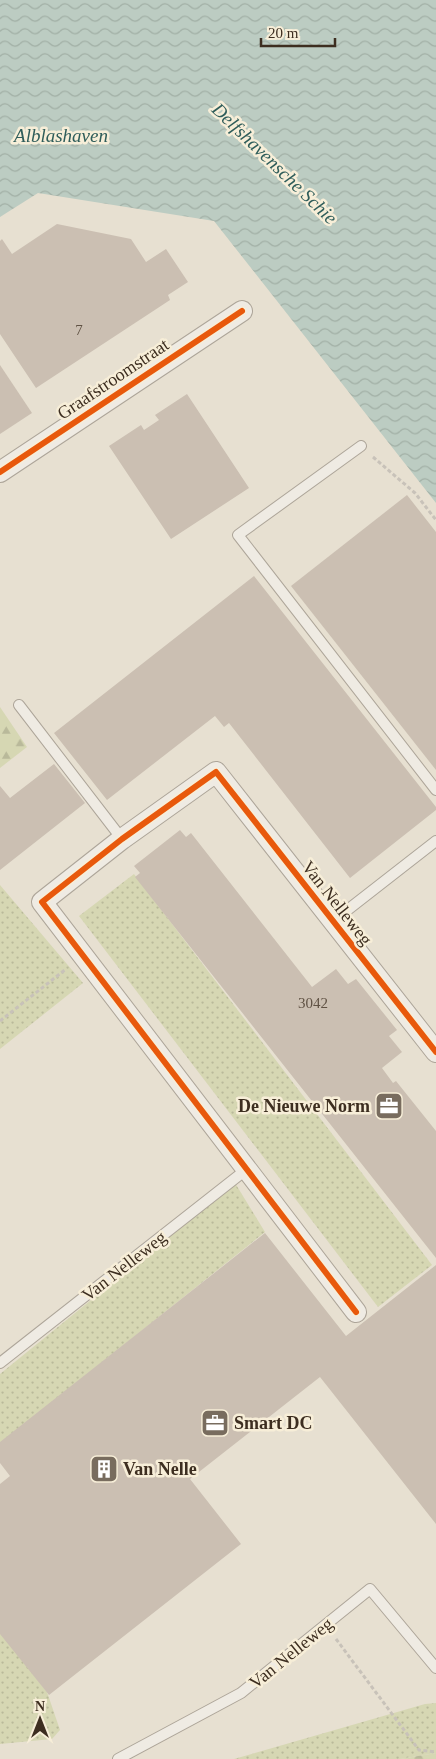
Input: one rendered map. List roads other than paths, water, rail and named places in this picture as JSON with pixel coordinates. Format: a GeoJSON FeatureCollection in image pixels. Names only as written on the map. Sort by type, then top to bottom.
{"type":"FeatureCollection","features":[{"type":"Feature","properties":{"kind":"street","name":"Graafstroomstraat"},"geometry":{"type":"LineString","coordinates":[[0,472],[242,311]]}},
{"type":"Feature","properties":{"kind":"street","name":"Van Nelleweg"},"geometry":{"type":"LineString","coordinates":[[122,839],[216,772],[436,1052]]}},
{"type":"Feature","properties":{"kind":"street"},"geometry":{"type":"LineString","coordinates":[[122,839],[42,902],[356,1312]]}},
{"type":"Feature","properties":{"kind":"lane"},"geometry":{"type":"LineString","coordinates":[[361,446],[238,535],[436,790]]}},
{"type":"Feature","properties":{"kind":"lane"},"geometry":{"type":"LineString","coordinates":[[19,705],[122,839]]}},
{"type":"Feature","properties":{"kind":"lane"},"geometry":{"type":"LineString","coordinates":[[332,922],[436,841]]}},
{"type":"Feature","properties":{"kind":"lane","name":"Van Nelleweg"},"geometry":{"type":"LineString","coordinates":[[0,1363],[247,1170]]}},
{"type":"Feature","properties":{"kind":"lane","name":"Van Nelleweg"},"geometry":{"type":"LineString","coordinates":[[118,1759],[241,1693],[370,1589],[436,1668]]}},
{"type":"Feature","properties":{"kind":"water"},"geometry":{"type":"Polygon","coordinates":[[[0,0],[436,0],[436,503],[214,221],[38,193],[0,217],[0,0]]]}},
{"type":"Feature","properties":{"kind":"place","name":"De Nieuwe Norm"},"geometry":{"type":"Point","coordinates":[389,1106]}},
{"type":"Feature","properties":{"kind":"place","name":"Smart DC"},"geometry":{"type":"Point","coordinates":[215,1423]}},
{"type":"Feature","properties":{"kind":"place","name":"Van Nelle"},"geometry":{"type":"Point","coordinates":[104,1469]}},
{"type":"Feature","properties":{"kind":"water label","name":"Alblashaven"},"geometry":{"type":"Point","coordinates":[61,135]}},
{"type":"Feature","properties":{"kind":"water label","name":"Delfshavensche Schie"},"geometry":{"type":"Point","coordinates":[275,163]}}]}
